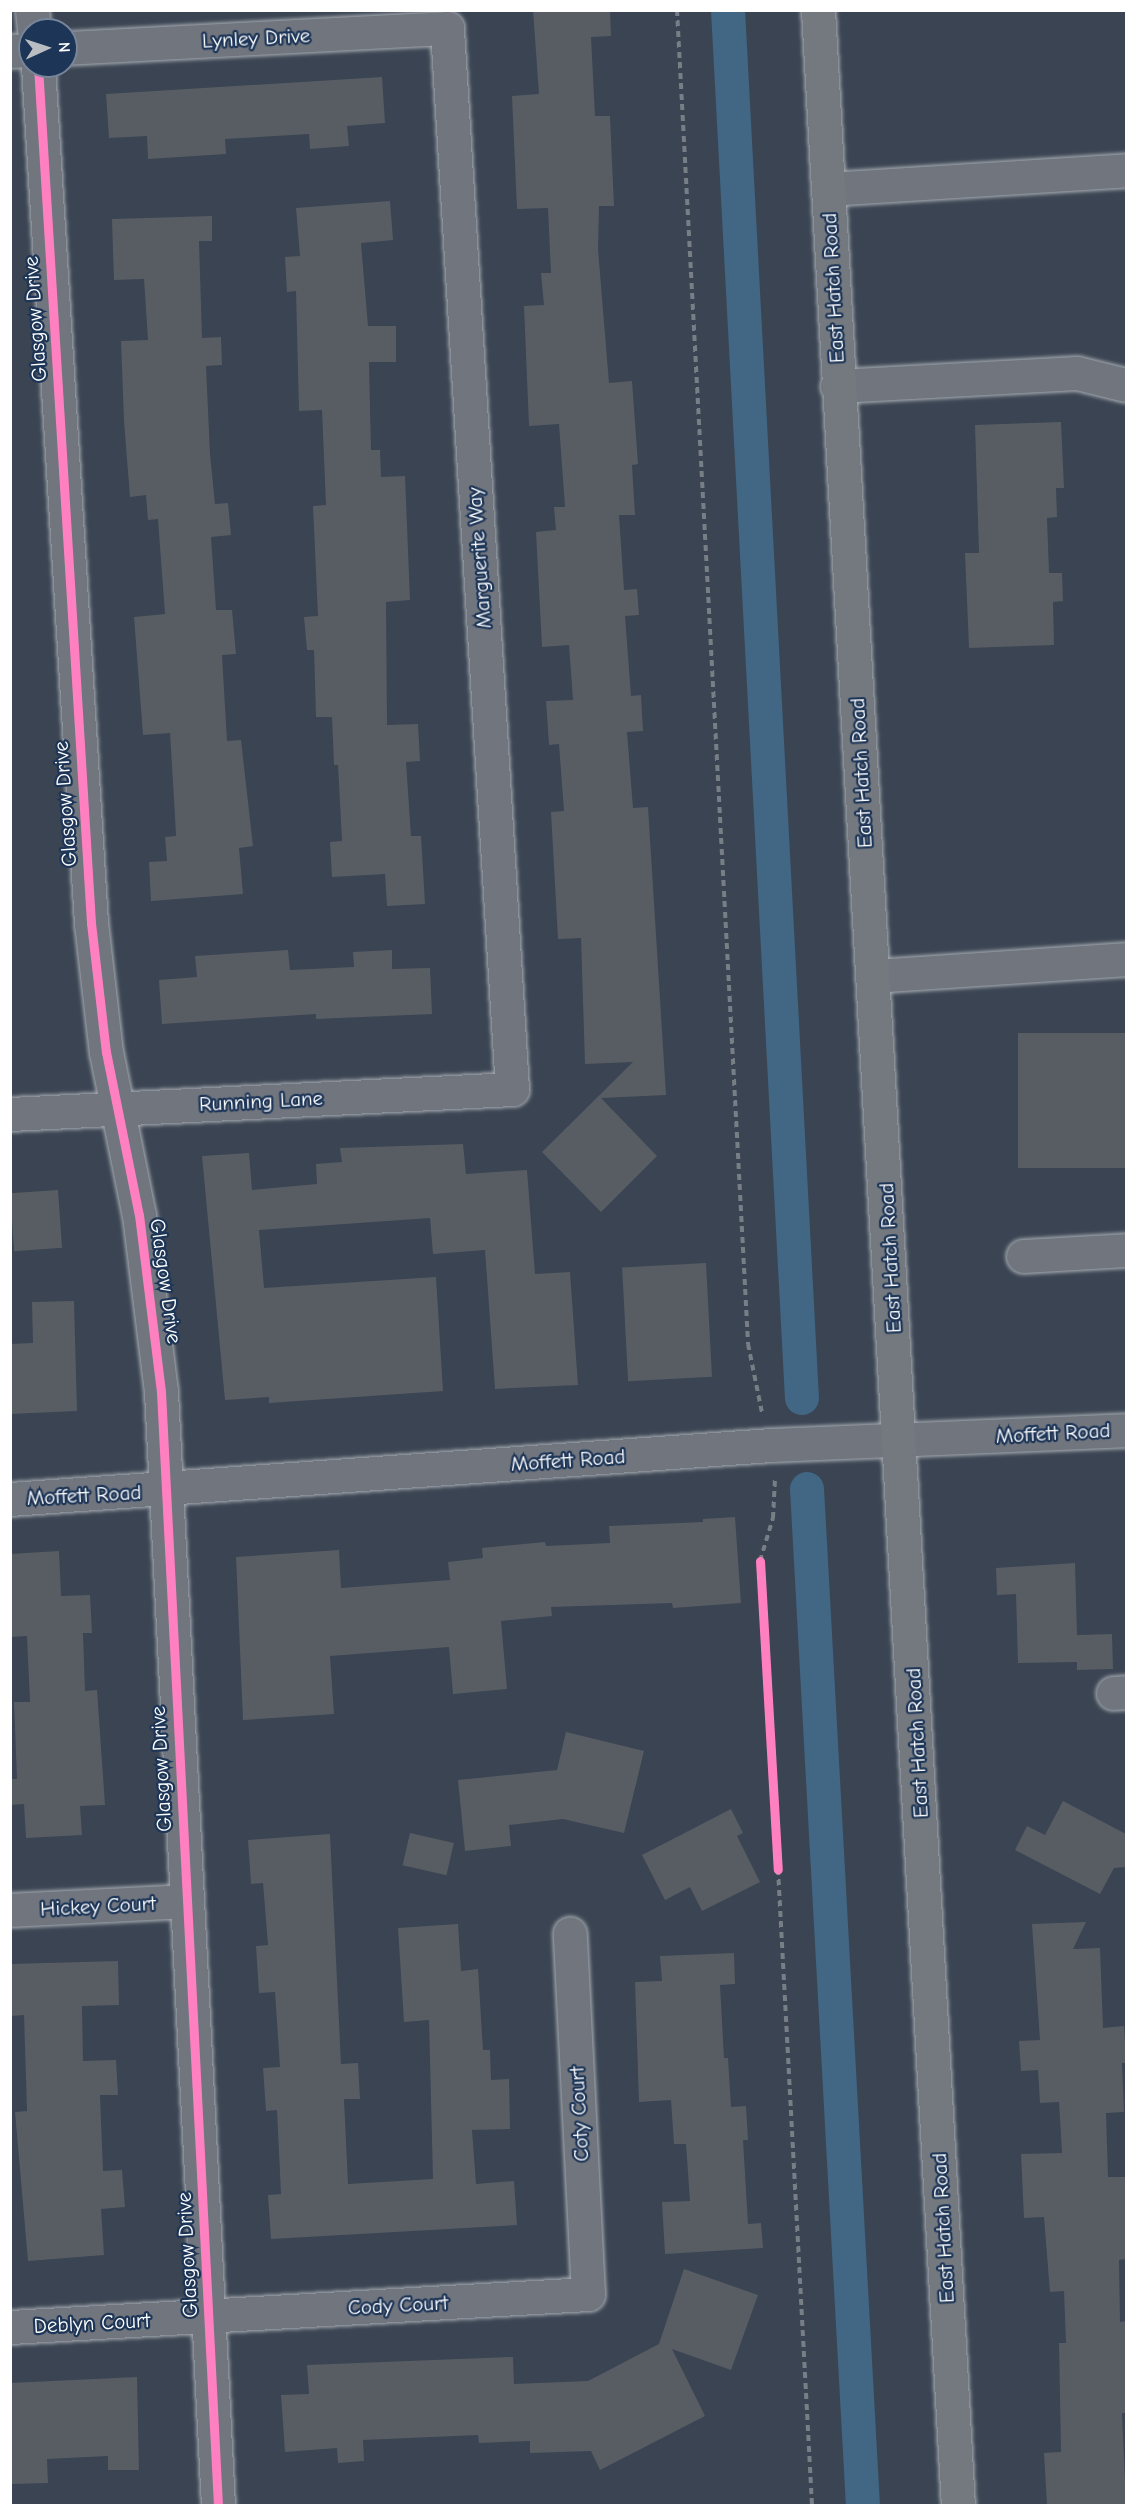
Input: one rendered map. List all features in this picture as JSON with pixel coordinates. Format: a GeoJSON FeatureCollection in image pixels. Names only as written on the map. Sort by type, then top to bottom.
{"type":"FeatureCollection","features":[{"type":"Feature","properties":{"kind":"main road","name":"East Hatch Road"},"geometry":{"type":"LineString","coordinates":[[818,10],[837,386],[900,1441],[958,2505]]}},
{"type":"Feature","properties":{"kind":"street","name":"Lynley Drive"},"geometry":{"type":"LineString","coordinates":[[78,47],[447,28]]}},
{"type":"Feature","properties":{"kind":"street","name":"Marguerite Way"},"geometry":{"type":"LineString","coordinates":[[447,28],[512,1089]]}},
{"type":"Feature","properties":{"kind":"street","name":"Glasgow Drive"},"geometry":{"type":"LineString","coordinates":[[39,78],[91,923],[116,1109],[139,1215],[156,1333],[218,2505]]}},
{"type":"Feature","properties":{"kind":"street"},"geometry":{"type":"LineString","coordinates":[[828,189],[1126,170]]}},
{"type":"Feature","properties":{"kind":"street"},"geometry":{"type":"LineString","coordinates":[[837,386],[1077,373],[1126,385]]}},
{"type":"Feature","properties":{"kind":"street"},"geometry":{"type":"LineString","coordinates":[[873,976],[1126,959]]}},
{"type":"Feature","properties":{"kind":"street","name":"Running Lane"},"geometry":{"type":"LineString","coordinates":[[10,1114],[512,1089]]}},
{"type":"Feature","properties":{"kind":"street"},"geometry":{"type":"LineString","coordinates":[[1023,1256],[1126,1250]]}},
{"type":"Feature","properties":{"kind":"street","name":"Moffett Road"},"geometry":{"type":"LineString","coordinates":[[10,1499],[164,1491],[709,1449],[1126,1430]]}},
{"type":"Feature","properties":{"kind":"street","name":"Hickey Court"},"geometry":{"type":"LineString","coordinates":[[10,1910],[186,1901]]}},
{"type":"Feature","properties":{"kind":"street","name":"Coty Court"},"geometry":{"type":"LineString","coordinates":[[570,1933],[588,2294]]}},
{"type":"Feature","properties":{"kind":"street","name":"Cody Court"},"geometry":{"type":"LineString","coordinates":[[208,2316],[588,2294]]}},
{"type":"Feature","properties":{"kind":"street","name":"Deblyn Court"},"geometry":{"type":"LineString","coordinates":[[10,2327],[208,2316]]}},
{"type":"Feature","properties":{"kind":"path"},"geometry":{"type":"LineString","coordinates":[[677,10],[747,1332],[763,1415]]}},
{"type":"Feature","properties":{"kind":"path"},"geometry":{"type":"LineString","coordinates":[[761,1573],[760,1561],[772,1518],[775,1474]]}},
{"type":"Feature","properties":{"kind":"path"},"geometry":{"type":"LineString","coordinates":[[777,1857],[812,2505]]}},
{"type":"Feature","properties":{"kind":"building"},"geometry":{"type":"Polygon","coordinates":[[[533,10],[610,10],[611,36],[591,37],[595,116],[610,116],[614,206],[599,206],[598,249],[609,383],[632,381],[638,464],[632,465],[635,515],[619,515],[624,590],[637,589],[639,615],[625,616],[631,696],[641,695],[643,731],[627,732],[633,808],[648,807],[666,1095],[601,1098],[657,1156],[601,1212],[542,1152],[633,1062],[585,1064],[581,938],[558,939],[551,812],[564,811],[559,744],[549,745],[546,701],[573,700],[569,645],[542,647],[536,532],[556,530],[554,507],[565,507],[559,424],[529,426],[524,306],[544,305],[541,273],[551,273],[548,208],[517,209],[512,96],[539,94],[533,10]]]}},
{"type":"Feature","properties":{"kind":"building"},"geometry":{"type":"Polygon","coordinates":[[[382,77],[385,123],[347,126],[349,146],[310,149],[309,134],[225,139],[226,154],[148,159],[147,136],[109,138],[106,94],[382,77]]]}},
{"type":"Feature","properties":{"kind":"building"},"geometry":{"type":"Polygon","coordinates":[[[390,201],[393,240],[361,243],[368,326],[396,326],[396,362],[369,362],[371,450],[380,450],[381,477],[405,476],[410,600],[386,602],[387,725],[418,724],[420,761],[406,762],[411,836],[421,836],[425,904],[387,906],[385,874],[332,877],[330,842],[342,841],[338,765],[334,765],[332,717],[316,717],[314,650],[307,650],[304,617],[318,616],[313,506],[326,505],[322,410],[299,411],[296,291],[287,292],[285,257],[300,256],[296,208],[390,201]]]}},
{"type":"Feature","properties":{"kind":"building"},"geometry":{"type":"Polygon","coordinates":[[[212,216],[212,241],[199,241],[202,338],[221,337],[222,365],[206,366],[210,454],[215,504],[228,503],[231,535],[211,537],[216,610],[232,610],[236,654],[222,655],[227,741],[241,740],[253,846],[239,848],[243,894],[151,901],[149,862],[167,861],[165,837],[176,836],[175,816],[170,733],[143,735],[134,617],[165,614],[158,519],[148,520],[146,495],[130,497],[124,421],[121,341],[148,340],[144,279],[114,280],[112,219],[212,216]]]}},
{"type":"Feature","properties":{"kind":"building"},"geometry":{"type":"Polygon","coordinates":[[[1061,422],[1064,488],[1056,488],[1057,517],[1047,518],[1049,573],[1062,573],[1063,601],[1053,602],[1054,645],[969,648],[965,553],[979,553],[975,425],[1061,422]]]}},
{"type":"Feature","properties":{"kind":"building"},"geometry":{"type":"Polygon","coordinates":[[[288,950],[290,970],[354,967],[353,952],[392,950],[392,969],[430,968],[432,1014],[316,1019],[316,1014],[162,1024],[159,980],[197,977],[195,956],[288,950]]]}},
{"type":"Feature","properties":{"kind":"building"},"geometry":{"type":"Polygon","coordinates":[[[1018,1033],[1126,1033],[1126,1168],[1018,1168],[1018,1033]]]}},
{"type":"Feature","properties":{"kind":"building"},"geometry":{"type":"Polygon","coordinates":[[[463,1144],[466,1174],[527,1170],[535,1274],[570,1272],[578,1385],[495,1389],[485,1250],[433,1254],[430,1218],[259,1230],[264,1288],[436,1277],[443,1391],[269,1403],[269,1397],[225,1400],[202,1156],[249,1153],[252,1190],[317,1184],[316,1164],[342,1162],[340,1148],[463,1144]]]}},
{"type":"Feature","properties":{"kind":"building"},"geometry":{"type":"Polygon","coordinates":[[[58,1190],[62,1248],[14,1251],[10,1193],[58,1190]]]}},
{"type":"Feature","properties":{"kind":"building"},"geometry":{"type":"Polygon","coordinates":[[[706,1263],[712,1377],[628,1381],[622,1267],[706,1263]]]}},
{"type":"Feature","properties":{"kind":"building"},"geometry":{"type":"Polygon","coordinates":[[[74,1301],[77,1411],[10,1414],[10,1344],[33,1343],[32,1302],[74,1301]]]}},
{"type":"Feature","properties":{"kind":"building"},"geometry":{"type":"Polygon","coordinates":[[[735,1517],[741,1603],[673,1608],[672,1603],[551,1607],[552,1616],[501,1621],[507,1689],[453,1694],[449,1647],[330,1656],[334,1714],[243,1720],[236,1557],[339,1550],[341,1588],[450,1580],[448,1562],[483,1558],[482,1548],[545,1542],[546,1546],[610,1543],[609,1526],[703,1522],[703,1519],[735,1517]]]}},
{"type":"Feature","properties":{"kind":"building"},"geometry":{"type":"Polygon","coordinates":[[[59,1551],[61,1596],[90,1595],[92,1633],[83,1633],[85,1691],[97,1690],[105,1805],[80,1806],[82,1835],[26,1838],[24,1804],[10,1805],[10,1779],[17,1779],[14,1702],[30,1702],[27,1636],[10,1637],[10,1554],[59,1551]]]}},
{"type":"Feature","properties":{"kind":"building"},"geometry":{"type":"Polygon","coordinates":[[[1075,1563],[1077,1635],[1112,1634],[1113,1669],[1077,1670],[1077,1662],[1018,1663],[1016,1594],[997,1595],[996,1568],[1075,1563]]]}},
{"type":"Feature","properties":{"kind":"building"},"geometry":{"type":"Polygon","coordinates":[[[566,1732],[644,1751],[624,1833],[563,1819],[509,1825],[511,1846],[465,1851],[458,1780],[557,1770],[566,1732]]]}},
{"type":"Feature","properties":{"kind":"building"},"geometry":{"type":"Polygon","coordinates":[[[1063,1801],[1126,1834],[1126,1867],[1114,1868],[1100,1894],[1015,1850],[1027,1826],[1045,1835],[1063,1801]]]}},
{"type":"Feature","properties":{"kind":"building"},"geometry":{"type":"Polygon","coordinates":[[[731,1809],[743,1833],[737,1836],[760,1882],[702,1911],[690,1887],[665,1900],[642,1855],[731,1809]]]}},
{"type":"Feature","properties":{"kind":"building"},"geometry":{"type":"Polygon","coordinates":[[[410,1833],[454,1843],[446,1875],[403,1865],[410,1833]]]}},
{"type":"Feature","properties":{"kind":"building"},"geometry":{"type":"Polygon","coordinates":[[[330,1834],[341,2064],[358,2063],[360,2099],[344,2099],[348,2184],[433,2179],[429,2020],[404,2022],[398,1928],[458,1924],[461,1971],[478,1969],[483,2050],[490,2050],[491,2080],[509,2079],[510,2129],[472,2130],[476,2184],[514,2181],[517,2225],[271,2239],[268,2195],[281,2194],[277,2110],[266,2111],[263,2068],[280,2067],[275,1992],[259,1993],[256,1946],[268,1945],[263,1883],[251,1884],[248,1840],[330,1834]]]}},
{"type":"Feature","properties":{"kind":"building"},"geometry":{"type":"Polygon","coordinates":[[[1086,1922],[1073,1949],[1100,1948],[1103,2028],[1124,2026],[1126,2063],[1122,2063],[1124,2112],[1106,2113],[1108,2177],[1126,2177],[1126,2259],[1119,2260],[1120,2322],[1126,2321],[1126,2413],[1122,2413],[1126,2505],[1047,2505],[1044,2453],[1061,2452],[1059,2343],[1066,2343],[1064,2291],[1050,2292],[1044,2217],[1024,2218],[1021,2154],[1062,2153],[1059,2102],[1040,2103],[1038,2070],[1021,2071],[1019,2041],[1040,2040],[1032,1924],[1086,1922]]]}},
{"type":"Feature","properties":{"kind":"building"},"geometry":{"type":"Polygon","coordinates":[[[734,1953],[735,1984],[720,1985],[724,2058],[728,2058],[731,2107],[746,2106],[748,2140],[743,2140],[748,2224],[761,2223],[763,2248],[665,2254],[662,2202],[690,2201],[686,2144],[674,2144],[671,2100],[639,2102],[635,1982],[662,1981],[660,1956],[734,1953]]]}},
{"type":"Feature","properties":{"kind":"building"},"geometry":{"type":"Polygon","coordinates":[[[118,1961],[119,2005],[82,2006],[83,2061],[116,2060],[118,2095],[100,2095],[103,2171],[122,2170],[125,2207],[101,2209],[104,2255],[28,2261],[15,2112],[27,2111],[24,2015],[10,2016],[10,1964],[118,1961]]]}},
{"type":"Feature","properties":{"kind":"building"},"geometry":{"type":"Polygon","coordinates":[[[684,2269],[758,2295],[731,2370],[672,2349],[705,2416],[600,2470],[591,2451],[530,2453],[530,2441],[479,2443],[478,2435],[363,2440],[364,2461],[338,2463],[337,2448],[285,2452],[281,2395],[309,2394],[307,2365],[513,2357],[514,2384],[588,2381],[659,2344],[684,2269]]]}},
{"type":"Feature","properties":{"kind":"building"},"geometry":{"type":"Polygon","coordinates":[[[137,2377],[139,2470],[108,2470],[108,2456],[47,2459],[48,2483],[10,2484],[10,2383],[137,2377]]]}},
{"type":"Feature","properties":{"kind":"waterway"},"geometry":{"type":"LineString","coordinates":[[728,10],[802,1398]]}},
{"type":"Feature","properties":{"kind":"waterway"},"geometry":{"type":"LineString","coordinates":[[807,1489],[863,2506]]}},
{"type":"Feature","properties":{"kind":"cycle path"},"geometry":{"type":"LineString","coordinates":[[39,78],[91,923],[106,1052],[139,1215],[161,1392],[218,2506]]}},
{"type":"Feature","properties":{"kind":"cycle path"},"geometry":{"type":"LineString","coordinates":[[760,1561],[778,1869]]}}]}
